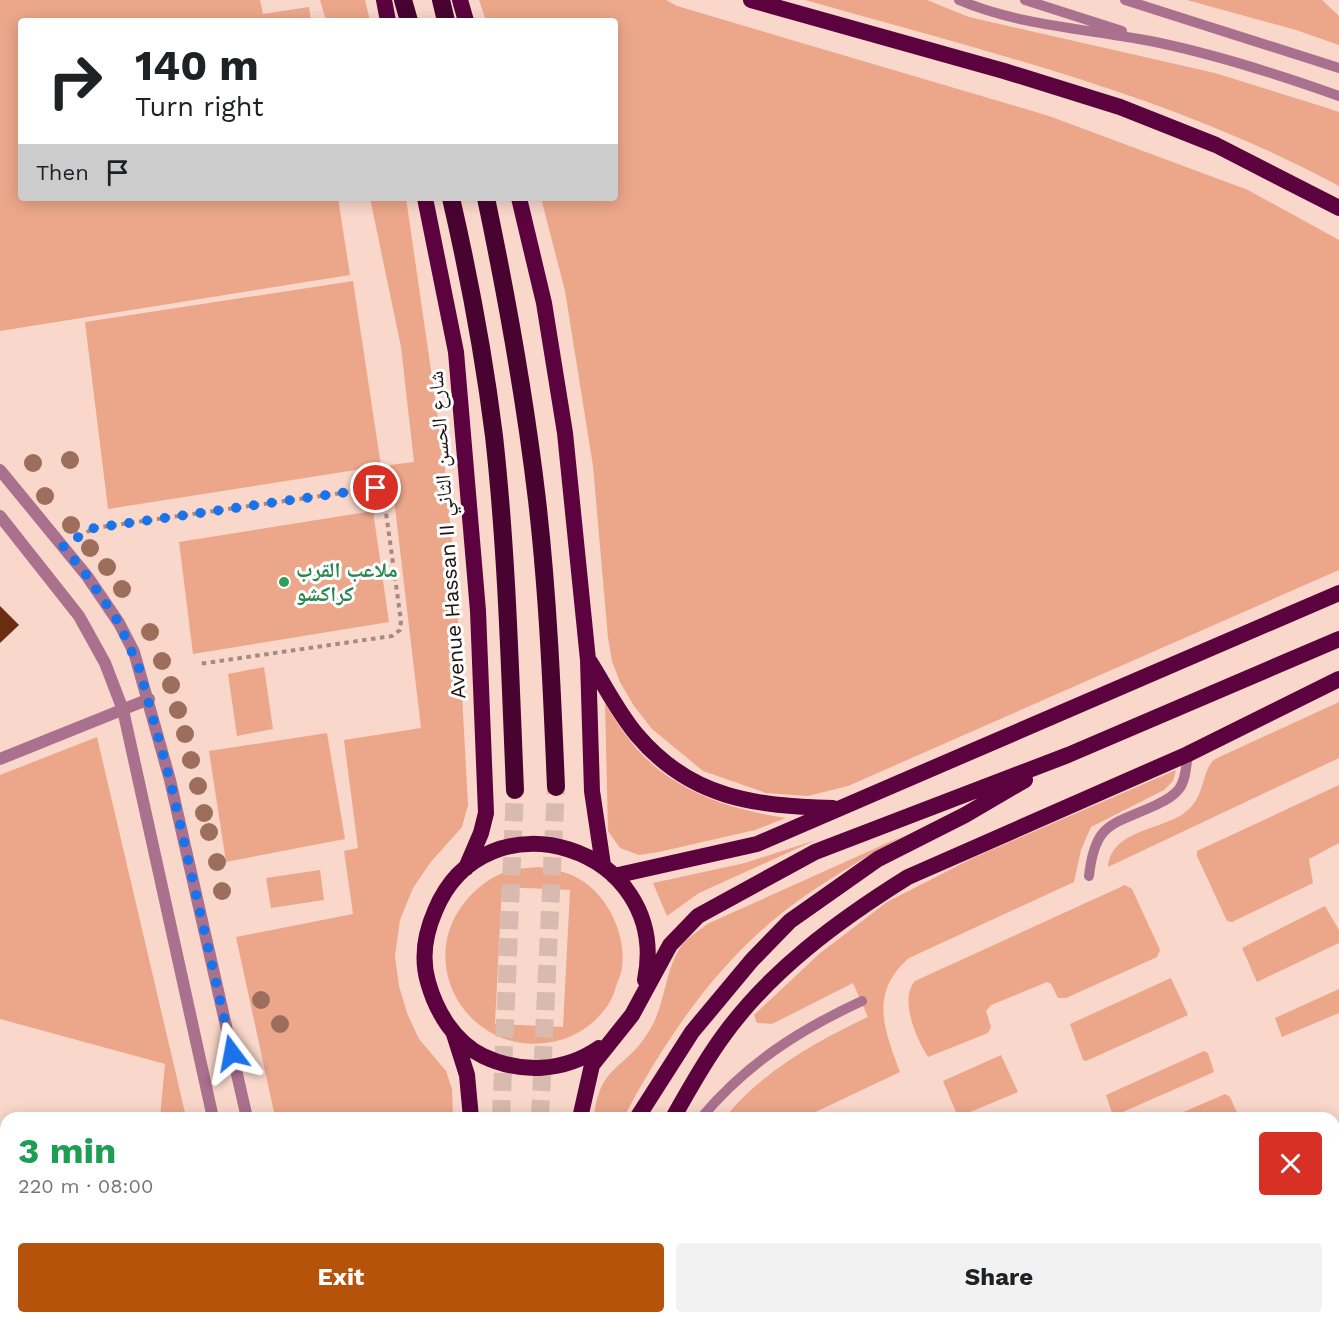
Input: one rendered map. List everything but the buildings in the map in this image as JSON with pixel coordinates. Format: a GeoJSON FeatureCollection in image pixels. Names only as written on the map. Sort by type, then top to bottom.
{"type":"FeatureCollection","features":[{"type":"Feature","properties":{"kind":"highway"},"geometry":{"type":"LineString","coordinates":[[384,0],[387,18]]}},
{"type":"Feature","properties":{"kind":"highway"},"geometry":{"type":"LineString","coordinates":[[403,0],[408,18]]}},
{"type":"Feature","properties":{"kind":"highway"},"geometry":{"type":"LineString","coordinates":[[441,0],[445,18]]}},
{"type":"Feature","properties":{"kind":"highway"},"geometry":{"type":"LineString","coordinates":[[460,0],[465,18]]}},
{"type":"Feature","properties":{"kind":"highway"},"geometry":{"type":"LineString","coordinates":[[751,0],[993,68],[1120,107],[1216,145],[1339,208]]}},
{"type":"Feature","properties":{"kind":"highway","name":"Avenue Hassan II شارع الحسن الثاني"},"geometry":{"type":"LineString","coordinates":[[426,201],[456,352],[478,611],[486,813],[481,833],[466,868]]}},
{"type":"Feature","properties":{"kind":"highway"},"geometry":{"type":"LineString","coordinates":[[452,201],[467,270],[494,435],[509,644],[515,790]]}},
{"type":"Feature","properties":{"kind":"highway"},"geometry":{"type":"LineString","coordinates":[[487,201],[524,397],[537,501],[549,639],[556,787]]}},
{"type":"Feature","properties":{"kind":"highway"},"geometry":{"type":"LineString","coordinates":[[520,201],[544,303],[565,433],[588,660],[592,791],[609,871]]}},
{"type":"Feature","properties":{"kind":"highway"},"geometry":{"type":"LineString","coordinates":[[609,871],[739,850],[1339,593]]}},
{"type":"Feature","properties":{"kind":"highway"},"geometry":{"type":"LineString","coordinates":[[581,1112],[592,1065],[632,1015],[670,945],[698,916],[815,852],[1068,755],[1339,639]]}},
{"type":"Feature","properties":{"kind":"highway"},"geometry":{"type":"LineString","coordinates":[[588,660],[637,735],[662,760],[702,786],[757,804],[837,809]]}},
{"type":"Feature","properties":{"kind":"highway"},"geometry":{"type":"LineString","coordinates":[[677,1112],[722,1037],[745,1010],[793,960],[876,896],[908,877],[949,858],[1188,754],[1339,679]]}},
{"type":"Feature","properties":{"kind":"highway"},"geometry":{"type":"LineString","coordinates":[[641,1112],[692,1032],[752,960],[790,921],[878,859],[965,815],[1068,755]]}},
{"type":"Feature","properties":{"kind":"highway"},"geometry":{"type":"LineString","coordinates":[[470,1112],[467,1075],[454,1034],[433,1003],[424,967],[427,930],[441,896],[466,868],[491,853],[519,844],[558,846],[577,851],[609,871],[628,891],[644,924],[649,960],[642,996]]}},
{"type":"Feature","properties":{"kind":"highway"},"geometry":{"type":"LineString","coordinates":[[454,1034],[481,1055],[514,1067],[549,1069],[583,1059],[612,1040]]}},
{"type":"Feature","properties":{"kind":"street"},"geometry":{"type":"LineString","coordinates":[[0,470],[87,576],[119,623],[134,652],[149,699],[246,1112]]}},
{"type":"Feature","properties":{"kind":"street"},"geometry":{"type":"LineString","coordinates":[[0,516],[79,616],[105,663],[123,710],[212,1112]]}},
{"type":"Feature","properties":{"kind":"street"},"geometry":{"type":"LineString","coordinates":[[0,759],[149,699]]}},
{"type":"Feature","properties":{"kind":"lane"},"geometry":{"type":"LineString","coordinates":[[959,0],[1018,18],[1160,43]]}},
{"type":"Feature","properties":{"kind":"lane"},"geometry":{"type":"LineString","coordinates":[[1025,0],[1160,43],[1267,70],[1339,96]]}},
{"type":"Feature","properties":{"kind":"lane"},"geometry":{"type":"LineString","coordinates":[[1125,0],[1339,68]]}},
{"type":"Feature","properties":{"kind":"lane"},"geometry":{"type":"LineString","coordinates":[[1089,876],[1092,851],[1099,836],[1108,826],[1174,795],[1183,781],[1188,754]]}},
{"type":"Feature","properties":{"kind":"lane"},"geometry":{"type":"LineString","coordinates":[[706,1112],[737,1078],[777,1046],[816,1022],[862,1001]]}},
{"type":"Feature","properties":{"kind":"path"},"geometry":{"type":"LineString","coordinates":[[63,546],[94,528],[376,488],[382,491],[401,621],[400,630],[392,636],[199,664]]}},
{"type":"Feature","properties":{"kind":"shaded area"},"geometry":{"type":"Polygon","coordinates":[[[0,0],[260,0],[263,14],[309,7],[311,18],[18,18],[18,201],[338,201],[350,275],[0,331],[0,0]]]}},
{"type":"Feature","properties":{"kind":"shaded area"},"geometry":{"type":"Polygon","coordinates":[[[320,0],[365,0],[369,18],[325,18],[320,0]]]}},
{"type":"Feature","properties":{"kind":"shaded area"},"geometry":{"type":"Polygon","coordinates":[[[479,0],[666,0],[677,6],[1049,116],[1248,190],[1339,240],[1339,570],[848,786],[808,796],[766,793],[703,771],[652,729],[634,706],[620,682],[612,661],[593,466],[565,291],[542,201],[618,201],[618,18],[485,18],[479,0]]]}},
{"type":"Feature","properties":{"kind":"shaded area"},"geometry":{"type":"Polygon","coordinates":[[[805,0],[927,0],[969,17],[1215,73],[1339,112],[1339,186],[1275,154],[1144,101],[1010,58],[805,0]]]}},
{"type":"Feature","properties":{"kind":"shaded area"},"geometry":{"type":"Polygon","coordinates":[[[1187,0],[1322,0],[1339,16],[1339,45],[1296,30],[1187,0]]]}},
{"type":"Feature","properties":{"kind":"shaded area"},"geometry":{"type":"Polygon","coordinates":[[[371,201],[406,201],[444,460],[456,583],[468,805],[462,827],[430,863],[413,888],[400,920],[395,956],[399,986],[407,1013],[419,1039],[446,1071],[452,1089],[453,1112],[274,1112],[236,937],[353,914],[344,851],[358,848],[344,740],[421,728],[390,465],[414,462],[401,347],[371,201]]]}},
{"type":"Feature","properties":{"kind":"shaded area"},"geometry":{"type":"Polygon","coordinates":[[[353,281],[381,466],[108,509],[85,322],[353,281]]]}},
{"type":"Feature","properties":{"kind":"shaded area","name":"ملاعب القرب كراكشو"},"geometry":{"type":"Polygon","coordinates":[[[373,511],[389,622],[193,654],[179,542],[373,511]]]}},
{"type":"Feature","properties":{"kind":"shaded area"},"geometry":{"type":"Polygon","coordinates":[[[264,667],[273,729],[237,736],[228,674],[264,667]]]}},
{"type":"Feature","properties":{"kind":"shaded area"},"geometry":{"type":"Polygon","coordinates":[[[1339,702],[1339,758],[1108,867],[1111,855],[1127,839],[1173,819],[1191,808],[1200,793],[1207,770],[1215,759],[1339,702]]]}},
{"type":"Feature","properties":{"kind":"shaded area"},"geometry":{"type":"Polygon","coordinates":[[[605,703],[627,737],[646,759],[681,785],[721,803],[786,818],[755,830],[659,852],[639,855],[620,848],[608,831],[605,703]]]}},
{"type":"Feature","properties":{"kind":"shaded area"},"geometry":{"type":"Polygon","coordinates":[[[327,733],[345,839],[226,862],[209,751],[327,733]]]}},
{"type":"Feature","properties":{"kind":"shaded area"},"geometry":{"type":"Polygon","coordinates":[[[97,737],[185,1112],[160,1112],[165,1064],[0,1019],[0,775],[97,737]]]}},
{"type":"Feature","properties":{"kind":"shaded area"},"geometry":{"type":"Polygon","coordinates":[[[1176,770],[1173,781],[1164,790],[1091,827],[1081,850],[1074,882],[909,958],[896,971],[884,998],[884,1012],[889,1041],[900,1072],[816,1112],[730,1112],[754,1087],[790,1060],[868,1017],[853,983],[772,1024],[757,1023],[754,1015],[819,954],[887,902],[973,858],[1176,770]]]}},
{"type":"Feature","properties":{"kind":"shaded area"},"geometry":{"type":"Polygon","coordinates":[[[1339,785],[1339,843],[1309,859],[1313,883],[1232,922],[1227,921],[1197,856],[1197,851],[1339,785]]]}},
{"type":"Feature","properties":{"kind":"shaded area"},"geometry":{"type":"Polygon","coordinates":[[[905,835],[811,892],[757,934],[734,957],[692,1007],[656,1061],[627,1112],[595,1112],[601,1087],[640,1044],[655,1021],[676,955],[687,939],[707,924],[905,835]]]}},
{"type":"Feature","properties":{"kind":"shaded area"},"geometry":{"type":"Polygon","coordinates":[[[816,840],[699,893],[667,916],[653,883],[745,863],[816,840]]]}},
{"type":"Feature","properties":{"kind":"shaded area"},"geometry":{"type":"Polygon","coordinates":[[[539,867],[563,872],[579,879],[601,898],[616,924],[623,954],[622,968],[612,999],[594,1021],[569,1037],[528,1044],[499,1037],[476,1022],[458,1001],[448,975],[446,947],[454,919],[477,889],[501,873],[539,867]],[[502,887],[495,1024],[563,1027],[570,890],[502,887]]]}},
{"type":"Feature","properties":{"kind":"shaded area"},"geometry":{"type":"Polygon","coordinates":[[[320,870],[324,900],[271,908],[266,878],[320,870]]]}},
{"type":"Feature","properties":{"kind":"shaded area"},"geometry":{"type":"Polygon","coordinates":[[[1125,885],[1132,889],[1160,950],[1157,957],[1066,998],[1058,998],[1051,984],[1047,982],[991,1005],[986,1011],[991,1027],[988,1033],[928,1057],[914,1029],[909,1008],[910,989],[915,981],[1125,885]]]}},
{"type":"Feature","properties":{"kind":"shaded area"},"geometry":{"type":"Polygon","coordinates":[[[1325,906],[1339,930],[1339,943],[1257,982],[1242,948],[1325,906]]]}},
{"type":"Feature","properties":{"kind":"shaded area"},"geometry":{"type":"Polygon","coordinates":[[[1171,978],[1188,1015],[1086,1061],[1083,1060],[1070,1024],[1171,978]]]}},
{"type":"Feature","properties":{"kind":"shaded area"},"geometry":{"type":"Polygon","coordinates":[[[1339,989],[1339,1013],[1282,1037],[1275,1018],[1339,989]]]}},
{"type":"Feature","properties":{"kind":"shaded area"},"geometry":{"type":"Polygon","coordinates":[[[1204,1051],[1208,1053],[1214,1072],[1123,1112],[1112,1112],[1106,1095],[1204,1051]]]}},
{"type":"Feature","properties":{"kind":"shaded area"},"geometry":{"type":"Polygon","coordinates":[[[1001,1055],[1018,1092],[970,1112],[956,1112],[943,1081],[1001,1055]]]}},
{"type":"Feature","properties":{"kind":"shaded area"},"geometry":{"type":"Polygon","coordinates":[[[1225,1094],[1230,1097],[1237,1112],[1184,1112],[1225,1094]]]}},
{"type":"Feature","properties":{"kind":"tunnel"},"geometry":{"type":"LineString","coordinates":[[540,1112],[556,787]]}},
{"type":"Feature","properties":{"kind":"tunnel"},"geometry":{"type":"LineString","coordinates":[[501,1112],[515,790]]}},
{"type":"Feature","properties":{"kind":"place","name":"ملاعب القرب كراكشو"},"geometry":{"type":"Point","coordinates":[284,582]}},
{"type":"Feature","properties":{"kind":"route"},"geometry":{"type":"LineString","coordinates":[[232,1053],[170,780],[134,652],[119,623],[63,546],[94,528],[376,488]]}}]}
